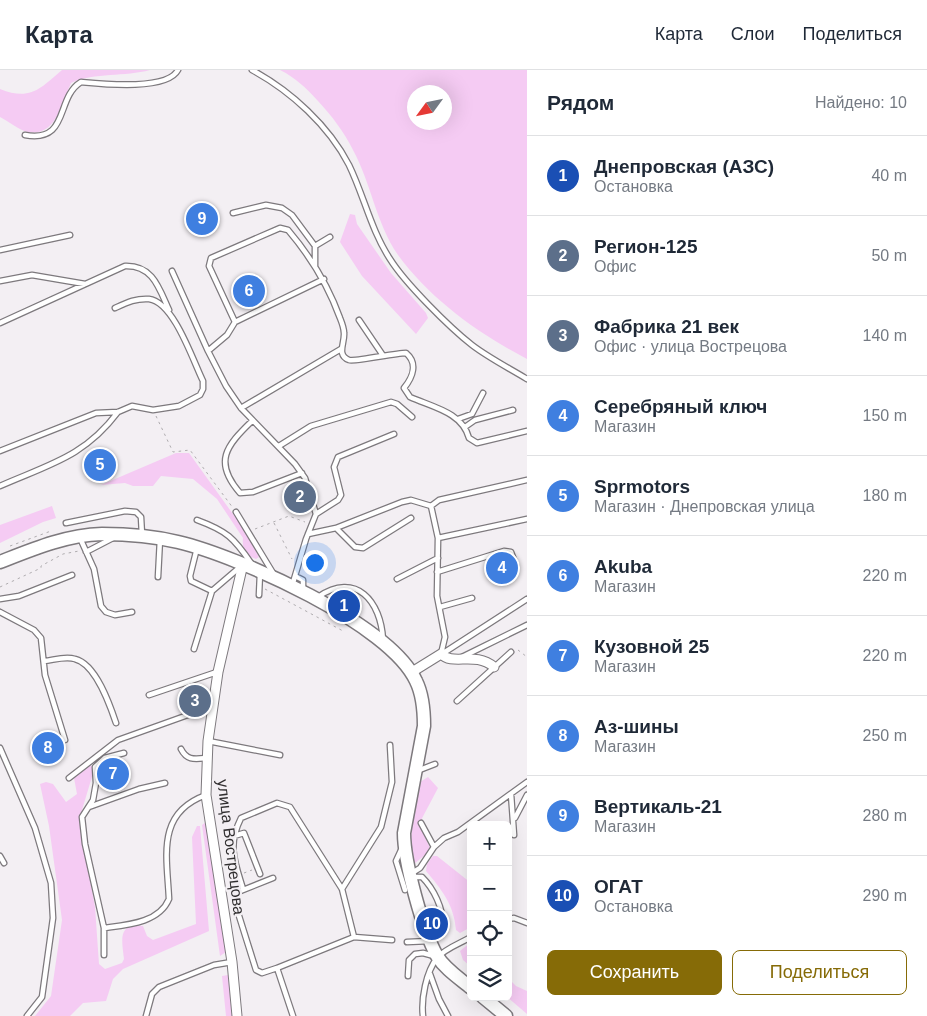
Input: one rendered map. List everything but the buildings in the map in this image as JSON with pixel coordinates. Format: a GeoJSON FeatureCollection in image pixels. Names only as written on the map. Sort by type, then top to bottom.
{"type":"FeatureCollection","features":[{"type":"Feature","properties":{"kind":"main road"},"geometry":{"type":"LineString","coordinates":[[0,562],[49,543],[79,537],[117,535],[160,538],[197,547],[243,564],[277,580],[296,585],[315,600],[352,619],[383,642],[412,672],[421,694],[424,709],[424,726],[404,833],[404,845],[411,875],[430,941],[438,957],[467,984]]}},
{"type":"Feature","properties":{"kind":"main road"},"geometry":{"type":"LineString","coordinates":[[488,1001],[506,1016]]}},
{"type":"Feature","properties":{"kind":"street","name":"улица Вострецова"},"geometry":{"type":"LineString","coordinates":[[237,1016],[232,962],[206,795],[208,741],[218,672],[243,564]]}},
{"type":"Feature","properties":{"kind":"street"},"geometry":{"type":"LineString","coordinates":[[412,672],[441,654],[447,658],[480,658],[494,666]]}},
{"type":"Feature","properties":{"kind":"lane"},"geometry":{"type":"LineString","coordinates":[[25,135],[36,137],[52,132],[60,120],[73,87],[81,82],[138,84],[164,82],[173,77],[178,70]]}},
{"type":"Feature","properties":{"kind":"lane"},"geometry":{"type":"LineString","coordinates":[[252,70],[276,83],[324,128],[349,165],[374,232],[391,261],[408,281],[473,346],[527,379]]}},
{"type":"Feature","properties":{"kind":"lane"},"geometry":{"type":"LineString","coordinates":[[233,213],[266,205],[282,208],[297,220],[315,246],[315,266]]}},
{"type":"Feature","properties":{"kind":"lane"},"geometry":{"type":"LineString","coordinates":[[235,322],[209,266],[211,258],[280,228],[288,230],[324,279],[343,325],[344,334],[341,349],[343,356],[354,361],[382,354],[406,352],[412,358],[414,364],[413,373],[404,388],[405,393],[410,398],[458,419],[465,427],[469,438],[477,443],[527,431]]}},
{"type":"Feature","properties":{"kind":"lane"},"geometry":{"type":"LineString","coordinates":[[0,250],[70,234]]}},
{"type":"Feature","properties":{"kind":"lane"},"geometry":{"type":"LineString","coordinates":[[315,246],[330,237]]}},
{"type":"Feature","properties":{"kind":"lane"},"geometry":{"type":"LineString","coordinates":[[0,322],[125,266],[136,266],[147,270],[152,276],[203,382],[203,389],[200,395],[179,406],[153,410],[132,406],[118,412],[96,413],[0,450]]}},
{"type":"Feature","properties":{"kind":"lane"},"geometry":{"type":"LineString","coordinates":[[172,270],[208,351],[226,386],[252,421],[279,446],[302,473],[316,514]]}},
{"type":"Feature","properties":{"kind":"lane"},"geometry":{"type":"LineString","coordinates":[[0,280],[32,274],[85,284]]}},
{"type":"Feature","properties":{"kind":"lane"},"geometry":{"type":"LineString","coordinates":[[208,351],[227,336],[235,322],[324,279]]}},
{"type":"Feature","properties":{"kind":"lane"},"geometry":{"type":"LineString","coordinates":[[115,308],[135,299],[151,299],[161,304],[172,316]]}},
{"type":"Feature","properties":{"kind":"lane"},"geometry":{"type":"LineString","coordinates":[[359,320],[373,338],[382,354]]}},
{"type":"Feature","properties":{"kind":"lane"},"geometry":{"type":"LineString","coordinates":[[241,408],[341,349]]}},
{"type":"Feature","properties":{"kind":"lane"},"geometry":{"type":"LineString","coordinates":[[458,419],[472,414],[483,393]]}},
{"type":"Feature","properties":{"kind":"lane"},"geometry":{"type":"LineString","coordinates":[[279,446],[311,426],[391,402],[397,404],[412,416]]}},
{"type":"Feature","properties":{"kind":"lane"},"geometry":{"type":"LineString","coordinates":[[465,427],[475,420],[514,410]]}},
{"type":"Feature","properties":{"kind":"lane"},"geometry":{"type":"LineString","coordinates":[[0,486],[80,451],[104,431],[118,412]]}},
{"type":"Feature","properties":{"kind":"lane"},"geometry":{"type":"LineString","coordinates":[[252,421],[236,436],[225,454],[227,474],[240,493],[253,492],[302,473]]}},
{"type":"Feature","properties":{"kind":"lane"},"geometry":{"type":"LineString","coordinates":[[296,585],[298,568],[316,514],[338,500],[341,495],[334,467],[338,457],[394,434]]}},
{"type":"Feature","properties":{"kind":"lane"},"geometry":{"type":"LineString","coordinates":[[431,506],[439,500],[527,480]]}},
{"type":"Feature","properties":{"kind":"lane"},"geometry":{"type":"LineString","coordinates":[[308,534],[336,528],[402,502],[411,500],[431,506]]}},
{"type":"Feature","properties":{"kind":"lane"},"geometry":{"type":"LineString","coordinates":[[431,506],[438,538],[437,572],[445,636],[441,654]]}},
{"type":"Feature","properties":{"kind":"lane"},"geometry":{"type":"LineString","coordinates":[[66,523],[125,511],[136,512],[141,518],[142,536]]}},
{"type":"Feature","properties":{"kind":"lane"},"geometry":{"type":"LineString","coordinates":[[236,512],[277,580]]}},
{"type":"Feature","properties":{"kind":"lane"},"geometry":{"type":"LineString","coordinates":[[336,528],[355,547],[364,548],[411,518]]}},
{"type":"Feature","properties":{"kind":"lane"},"geometry":{"type":"LineString","coordinates":[[438,538],[527,519]]}},
{"type":"Feature","properties":{"kind":"lane"},"geometry":{"type":"LineString","coordinates":[[197,520],[220,528],[231,537],[258,571],[259,594]]}},
{"type":"Feature","properties":{"kind":"lane"},"geometry":{"type":"LineString","coordinates":[[85,551],[112,540],[117,535]]}},
{"type":"Feature","properties":{"kind":"lane"},"geometry":{"type":"LineString","coordinates":[[79,537],[94,569],[101,606],[106,612],[115,615],[132,612]]}},
{"type":"Feature","properties":{"kind":"lane"},"geometry":{"type":"LineString","coordinates":[[158,577],[160,538]]}},
{"type":"Feature","properties":{"kind":"lane"},"geometry":{"type":"LineString","coordinates":[[197,547],[190,576],[191,581],[212,591]]}},
{"type":"Feature","properties":{"kind":"lane"},"geometry":{"type":"LineString","coordinates":[[437,572],[504,551],[511,552],[516,565]]}},
{"type":"Feature","properties":{"kind":"lane"},"geometry":{"type":"LineString","coordinates":[[397,578],[438,558]]}},
{"type":"Feature","properties":{"kind":"lane"},"geometry":{"type":"LineString","coordinates":[[194,649],[212,591],[243,564]]}},
{"type":"Feature","properties":{"kind":"lane"},"geometry":{"type":"LineString","coordinates":[[0,599],[19,596],[72,575]]}},
{"type":"Feature","properties":{"kind":"lane"},"geometry":{"type":"LineString","coordinates":[[315,600],[330,589],[341,586],[362,594],[378,610],[383,642]]}},
{"type":"Feature","properties":{"kind":"lane"},"geometry":{"type":"LineString","coordinates":[[440,607],[472,598]]}},
{"type":"Feature","properties":{"kind":"lane"},"geometry":{"type":"LineString","coordinates":[[441,654],[527,599]]}},
{"type":"Feature","properties":{"kind":"lane"},"geometry":{"type":"LineString","coordinates":[[0,612],[39,634],[44,646],[45,674],[66,740]]}},
{"type":"Feature","properties":{"kind":"lane"},"geometry":{"type":"LineString","coordinates":[[459,659],[527,626]]}},
{"type":"Feature","properties":{"kind":"lane"},"geometry":{"type":"LineString","coordinates":[[457,701],[511,652]]}},
{"type":"Feature","properties":{"kind":"lane"},"geometry":{"type":"LineString","coordinates":[[44,661],[69,658],[84,664],[108,699],[116,723]]}},
{"type":"Feature","properties":{"kind":"lane"},"geometry":{"type":"LineString","coordinates":[[149,695],[218,672]]}},
{"type":"Feature","properties":{"kind":"lane"},"geometry":{"type":"LineString","coordinates":[[69,778],[118,740],[214,705]]}},
{"type":"Feature","properties":{"kind":"lane"},"geometry":{"type":"LineString","coordinates":[[208,741],[280,755]]}},
{"type":"Feature","properties":{"kind":"lane"},"geometry":{"type":"LineString","coordinates":[[342,889],[363,852],[381,827],[392,782],[390,745]]}},
{"type":"Feature","properties":{"kind":"lane"},"geometry":{"type":"LineString","coordinates":[[0,748],[35,828],[51,883],[52,918],[42,997],[27,1016]]}},
{"type":"Feature","properties":{"kind":"lane"},"geometry":{"type":"LineString","coordinates":[[181,749],[188,759],[207,758]]}},
{"type":"Feature","properties":{"kind":"lane"},"geometry":{"type":"LineString","coordinates":[[104,955],[104,928],[82,817],[93,800],[96,783],[95,767],[105,758],[124,753]]}},
{"type":"Feature","properties":{"kind":"lane"},"geometry":{"type":"LineString","coordinates":[[416,771],[435,764]]}},
{"type":"Feature","properties":{"kind":"lane"},"geometry":{"type":"LineString","coordinates":[[411,875],[426,861],[434,847],[527,782]]}},
{"type":"Feature","properties":{"kind":"lane"},"geometry":{"type":"LineString","coordinates":[[87,807],[140,789],[165,783]]}},
{"type":"Feature","properties":{"kind":"lane"},"geometry":{"type":"LineString","coordinates":[[510,794],[514,819],[514,835]]}},
{"type":"Feature","properties":{"kind":"lane"},"geometry":{"type":"LineString","coordinates":[[104,928],[129,925],[159,914],[166,908],[169,899],[167,838],[183,807],[190,801],[206,795]]}},
{"type":"Feature","properties":{"kind":"lane"},"geometry":{"type":"LineString","coordinates":[[514,819],[527,795]]}},
{"type":"Feature","properties":{"kind":"lane"},"geometry":{"type":"LineString","coordinates":[[243,890],[232,846],[241,818],[277,803],[284,804],[296,814],[342,889],[354,937]]}},
{"type":"Feature","properties":{"kind":"lane"},"geometry":{"type":"LineString","coordinates":[[421,823],[434,847]]}},
{"type":"Feature","properties":{"kind":"lane"},"geometry":{"type":"LineString","coordinates":[[234,836],[244,834],[260,874]]}},
{"type":"Feature","properties":{"kind":"lane"},"geometry":{"type":"LineString","coordinates":[[404,845],[396,861],[405,890]]}},
{"type":"Feature","properties":{"kind":"lane"},"geometry":{"type":"LineString","coordinates":[[0,856],[4,863]]}},
{"type":"Feature","properties":{"kind":"lane"},"geometry":{"type":"LineString","coordinates":[[407,942],[430,941],[444,925],[443,912],[427,882],[422,877],[411,875]]}},
{"type":"Feature","properties":{"kind":"lane"},"geometry":{"type":"LineString","coordinates":[[273,878],[238,892],[234,900],[256,970],[262,973],[277,968],[354,937],[392,940]]}},
{"type":"Feature","properties":{"kind":"lane"},"geometry":{"type":"LineString","coordinates":[[512,918],[527,923]]}},
{"type":"Feature","properties":{"kind":"lane"},"geometry":{"type":"LineString","coordinates":[[423,1016],[429,973],[438,957],[467,939]]}},
{"type":"Feature","properties":{"kind":"lane"},"geometry":{"type":"LineString","coordinates":[[408,976],[409,960],[415,954],[423,953],[438,957]]}},
{"type":"Feature","properties":{"kind":"lane"},"geometry":{"type":"LineString","coordinates":[[146,1016],[152,994],[159,987],[214,965],[232,962]]}},
{"type":"Feature","properties":{"kind":"lane"},"geometry":{"type":"LineString","coordinates":[[277,968],[293,1016]]}},
{"type":"Feature","properties":{"kind":"lane"},"geometry":{"type":"LineString","coordinates":[[429,973],[448,1016]]}},
{"type":"Feature","properties":{"kind":"path"},"geometry":{"type":"LineString","coordinates":[[153,410],[173,452],[190,450],[236,512]]}},
{"type":"Feature","properties":{"kind":"path"},"geometry":{"type":"LineString","coordinates":[[248,532],[289,516],[306,522]]}},
{"type":"Feature","properties":{"kind":"path"},"geometry":{"type":"LineString","coordinates":[[273,522],[287,553],[298,568]]}},
{"type":"Feature","properties":{"kind":"path"},"geometry":{"type":"LineString","coordinates":[[0,587],[41,568],[41,566],[63,554],[85,551]]}},
{"type":"Feature","properties":{"kind":"path"},"geometry":{"type":"LineString","coordinates":[[260,588],[343,631],[347,630]]}},
{"type":"Feature","properties":{"kind":"path"},"geometry":{"type":"LineString","coordinates":[[511,652],[518,650],[527,657]]}},
{"type":"Feature","properties":{"kind":"path"},"geometry":{"type":"LineString","coordinates":[[512,841],[514,835]]}},
{"type":"Feature","properties":{"kind":"path"},"geometry":{"type":"LineString","coordinates":[[239,875],[258,868]]}},
{"type":"Feature","properties":{"kind":"shaded area"},"geometry":{"type":"Polygon","coordinates":[[[62,70],[150,70],[90,77],[71,83],[57,117],[52,124],[38,132],[25,131],[0,117],[0,89],[19,94],[34,91],[41,88],[62,70]]]}},
{"type":"Feature","properties":{"kind":"shaded area"},"geometry":{"type":"Polygon","coordinates":[[[280,70],[527,70],[527,359],[491,338],[456,314],[440,301],[411,271],[390,243],[365,176],[346,137],[333,118],[301,84],[280,70]]]}},
{"type":"Feature","properties":{"kind":"shaded area"},"geometry":{"type":"Polygon","coordinates":[[[350,214],[355,215],[357,224],[391,273],[426,313],[428,318],[416,334],[362,276],[340,242],[350,214]]]}},
{"type":"Feature","properties":{"kind":"shaded area"},"geometry":{"type":"Polygon","coordinates":[[[176,453],[189,453],[243,528],[259,557],[256,559],[246,553],[243,538],[217,499],[193,479],[161,476],[153,486],[133,486],[125,483],[101,485],[176,453]]]}},
{"type":"Feature","properties":{"kind":"shaded area"},"geometry":{"type":"Polygon","coordinates":[[[52,506],[56,518],[43,522],[0,543],[0,525],[52,506]]]}},
{"type":"Feature","properties":{"kind":"shaded area"},"geometry":{"type":"Polygon","coordinates":[[[89,766],[92,766],[94,770],[79,820],[95,907],[99,964],[105,969],[122,963],[124,959],[123,934],[129,927],[143,926],[147,936],[153,940],[196,924],[192,837],[197,826],[200,826],[209,931],[123,969],[113,979],[106,1001],[83,1003],[70,1016],[35,1016],[51,996],[62,920],[49,826],[40,784],[46,782],[53,784],[66,802],[77,794],[74,778],[89,766]]]}},
{"type":"Feature","properties":{"kind":"shaded area"},"geometry":{"type":"Polygon","coordinates":[[[428,777],[438,788],[419,824],[431,850],[414,864],[411,838],[417,784],[428,777]]]}},
{"type":"Feature","properties":{"kind":"shaded area"},"geometry":{"type":"Polygon","coordinates":[[[206,822],[226,952],[220,956],[202,825],[206,822]]]}},
{"type":"Feature","properties":{"kind":"shaded area"},"geometry":{"type":"Polygon","coordinates":[[[433,856],[437,856],[467,880],[467,929],[460,933],[456,930],[450,905],[426,871],[427,864],[433,856]]]}},
{"type":"Feature","properties":{"kind":"shaded area"},"geometry":{"type":"Polygon","coordinates":[[[467,945],[467,964],[463,960],[460,951],[467,945]]]}},
{"type":"Feature","properties":{"kind":"shaded area"},"geometry":{"type":"Polygon","coordinates":[[[228,975],[232,1016],[226,1016],[222,976],[228,975]]]}},
{"type":"Feature","properties":{"kind":"shaded area"},"geometry":{"type":"Polygon","coordinates":[[[512,982],[527,991],[527,1014],[512,1001],[512,982]]]}},
{"type":"Feature","properties":{"kind":"place","name":"Вертикаль-21"},"geometry":{"type":"Point","coordinates":[202,219]}},
{"type":"Feature","properties":{"kind":"place","name":"Akuba"},"geometry":{"type":"Point","coordinates":[249,291]}},
{"type":"Feature","properties":{"kind":"place","name":"Sprmotors"},"geometry":{"type":"Point","coordinates":[100,465]}},
{"type":"Feature","properties":{"kind":"place","name":"Регион-125"},"geometry":{"type":"Point","coordinates":[300,497]}},
{"type":"Feature","properties":{"kind":"place","name":"Серебряный ключ"},"geometry":{"type":"Point","coordinates":[502,568]}},
{"type":"Feature","properties":{"kind":"place","name":"Днепровская (АЗС)"},"geometry":{"type":"Point","coordinates":[344,606]}},
{"type":"Feature","properties":{"kind":"place","name":"Фабрика 21 век"},"geometry":{"type":"Point","coordinates":[195,701]}},
{"type":"Feature","properties":{"kind":"place","name":"Аз-шины"},"geometry":{"type":"Point","coordinates":[48,748]}},
{"type":"Feature","properties":{"kind":"place","name":"Кузовной 25"},"geometry":{"type":"Point","coordinates":[113,774]}},
{"type":"Feature","properties":{"kind":"place","name":"ОГАТ"},"geometry":{"type":"Point","coordinates":[432,924]}}]}
